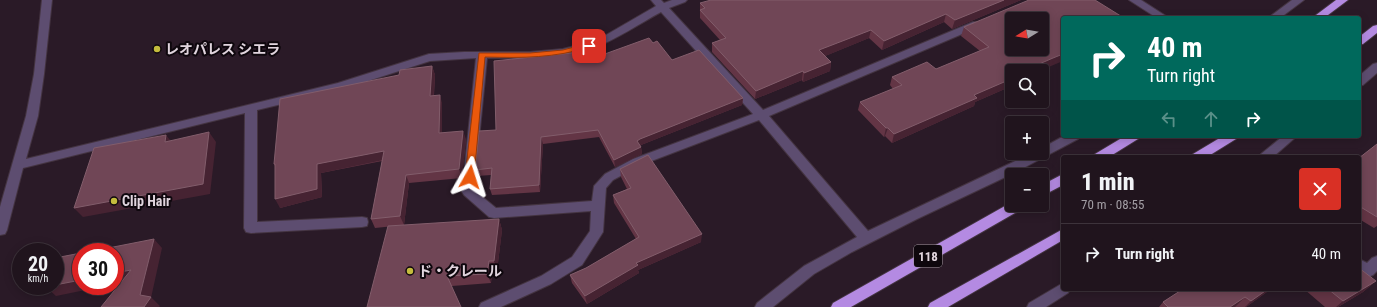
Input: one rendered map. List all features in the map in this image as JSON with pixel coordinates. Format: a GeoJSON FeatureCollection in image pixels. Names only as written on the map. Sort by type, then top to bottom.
{"type":"FeatureCollection","features":[{"type":"Feature","properties":{"kind":"highway"},"geometry":{"type":"LineString","coordinates":[[1320,16],[1343,0]]}},
{"type":"Feature","properties":{"kind":"highway"},"geometry":{"type":"LineString","coordinates":[[1361,40],[1377,28]]}},
{"type":"Feature","properties":{"kind":"highway"},"geometry":{"type":"LineString","coordinates":[[1102,155],[1131,138]]}},
{"type":"Feature","properties":{"kind":"highway"},"geometry":{"type":"LineString","coordinates":[[1199,155],[1229,138]]}},
{"type":"Feature","properties":{"kind":"highway"},"geometry":{"type":"LineString","coordinates":[[1049,187],[1061,180]]}},
{"type":"Feature","properties":{"kind":"highway","name":"118"},"geometry":{"type":"LineString","coordinates":[[838,307],[1005,212]]}},
{"type":"Feature","properties":{"kind":"highway"},"geometry":{"type":"LineString","coordinates":[[935,307],[1061,235]]}},
{"type":"Feature","properties":{"kind":"street"},"geometry":{"type":"LineString","coordinates":[[0,230],[32,116],[39,74],[47,0]]}},
{"type":"Feature","properties":{"kind":"street"},"geometry":{"type":"LineString","coordinates":[[19,165],[340,86],[429,58],[464,54],[530,55],[563,52],[589,46],[610,37],[659,4],[682,0]]}},
{"type":"Feature","properties":{"kind":"street"},"geometry":{"type":"LineString","coordinates":[[1134,0],[1161,16]]}},
{"type":"Feature","properties":{"kind":"street"},"geometry":{"type":"LineString","coordinates":[[1276,16],[1299,0]]}},
{"type":"Feature","properties":{"kind":"street"},"geometry":{"type":"LineString","coordinates":[[659,4],[761,115],[866,238]]}},
{"type":"Feature","properties":{"kind":"street"},"geometry":{"type":"LineString","coordinates":[[486,307],[546,280],[578,261],[596,232],[600,186],[609,177],[637,162],[761,115],[991,18]]}},
{"type":"Feature","properties":{"kind":"street"},"geometry":{"type":"LineString","coordinates":[[482,55],[468,192],[494,213],[598,206]]}},
{"type":"Feature","properties":{"kind":"street"},"geometry":{"type":"LineString","coordinates":[[1361,80],[1377,67]]}},
{"type":"Feature","properties":{"kind":"street"},"geometry":{"type":"LineString","coordinates":[[251,108],[251,228],[362,222]]}},
{"type":"Feature","properties":{"kind":"street"},"geometry":{"type":"LineString","coordinates":[[762,307],[814,267],[866,238],[1043,154],[1071,138]]}},
{"type":"Feature","properties":{"kind":"street"},"geometry":{"type":"LineString","coordinates":[[1267,155],[1289,138]]}},
{"type":"Feature","properties":{"kind":"street"},"geometry":{"type":"LineString","coordinates":[[1034,307],[1061,290]]}},
{"type":"Feature","properties":{"kind":"building"},"geometry":{"type":"Polygon","coordinates":[[[711,0],[1004,0],[955,20],[946,14],[884,41],[871,30],[819,50],[831,62],[804,73],[803,71],[756,91],[712,43],[726,38],[700,10],[705,8],[700,3],[711,0]]]}},
{"type":"Feature","properties":{"kind":"building"},"geometry":{"type":"Polygon","coordinates":[[[1029,0],[1095,0],[1121,16],[1061,16],[1061,55],[1039,64],[1005,64],[1005,82],[974,95],[977,98],[894,134],[860,102],[902,85],[892,77],[927,62],[936,69],[989,47],[964,27],[1029,0]]]}},
{"type":"Feature","properties":{"kind":"building"},"geometry":{"type":"Polygon","coordinates":[[[649,38],[653,43],[657,41],[672,60],[699,50],[743,98],[640,139],[637,141],[641,147],[614,160],[598,130],[541,137],[539,185],[490,189],[492,168],[475,170],[479,131],[496,130],[494,61],[590,51],[591,59],[649,38]]]}},
{"type":"Feature","properties":{"kind":"building"},"geometry":{"type":"Polygon","coordinates":[[[432,66],[430,96],[440,95],[439,133],[463,131],[459,169],[406,175],[400,216],[371,219],[384,151],[317,164],[317,189],[275,199],[274,164],[280,99],[399,75],[400,70],[432,66]]]}},
{"type":"Feature","properties":{"kind":"building"},"geometry":{"type":"Polygon","coordinates":[[[209,132],[203,184],[74,208],[94,148],[166,135],[165,142],[209,132]]]}},
{"type":"Feature","properties":{"kind":"building"},"geometry":{"type":"Polygon","coordinates":[[[1377,144],[1377,217],[1361,207],[1361,156],[1377,144]]]}},
{"type":"Feature","properties":{"kind":"building"},"geometry":{"type":"Polygon","coordinates":[[[648,155],[702,234],[636,263],[638,265],[585,296],[570,275],[586,268],[639,237],[613,195],[631,188],[620,169],[648,155]]]}},
{"type":"Feature","properties":{"kind":"building"},"geometry":{"type":"Polygon","coordinates":[[[499,219],[494,261],[489,261],[487,274],[447,276],[461,307],[367,307],[388,226],[499,219]]]}},
{"type":"Feature","properties":{"kind":"building"},"geometry":{"type":"Polygon","coordinates":[[[154,239],[140,295],[151,297],[144,307],[101,307],[111,295],[124,295],[124,279],[131,270],[124,271],[124,245],[154,239]]]}},
{"type":"Feature","properties":{"kind":"building"},"geometry":{"type":"Polygon","coordinates":[[[72,255],[72,282],[64,283],[64,256],[72,255]]]}},
{"type":"Feature","properties":{"kind":"building"},"geometry":{"type":"Polygon","coordinates":[[[1361,270],[1376,281],[1361,290],[1361,270]]]}},
{"type":"Feature","properties":{"kind":"building"},"geometry":{"type":"Polygon","coordinates":[[[1180,291],[1265,291],[1251,301],[1245,297],[1230,307],[1168,307],[1163,302],[1180,291]]]}},
{"type":"Feature","properties":{"kind":"building"},"geometry":{"type":"Polygon","coordinates":[[[1330,291],[1360,291],[1343,301],[1330,291]]]}},
{"type":"Feature","properties":{"kind":"place","name":"レオパレス シエラ"},"geometry":{"type":"Point","coordinates":[157,49]}},
{"type":"Feature","properties":{"kind":"place","name":"Clip Hair"},"geometry":{"type":"Point","coordinates":[114,201]}},
{"type":"Feature","properties":{"kind":"place","name":"ド・クレール"},"geometry":{"type":"Point","coordinates":[410,271]}},
{"type":"Feature","properties":{"kind":"route"},"geometry":{"type":"LineString","coordinates":[[470,177],[482,55],[530,55],[563,52],[589,46]]}}]}
